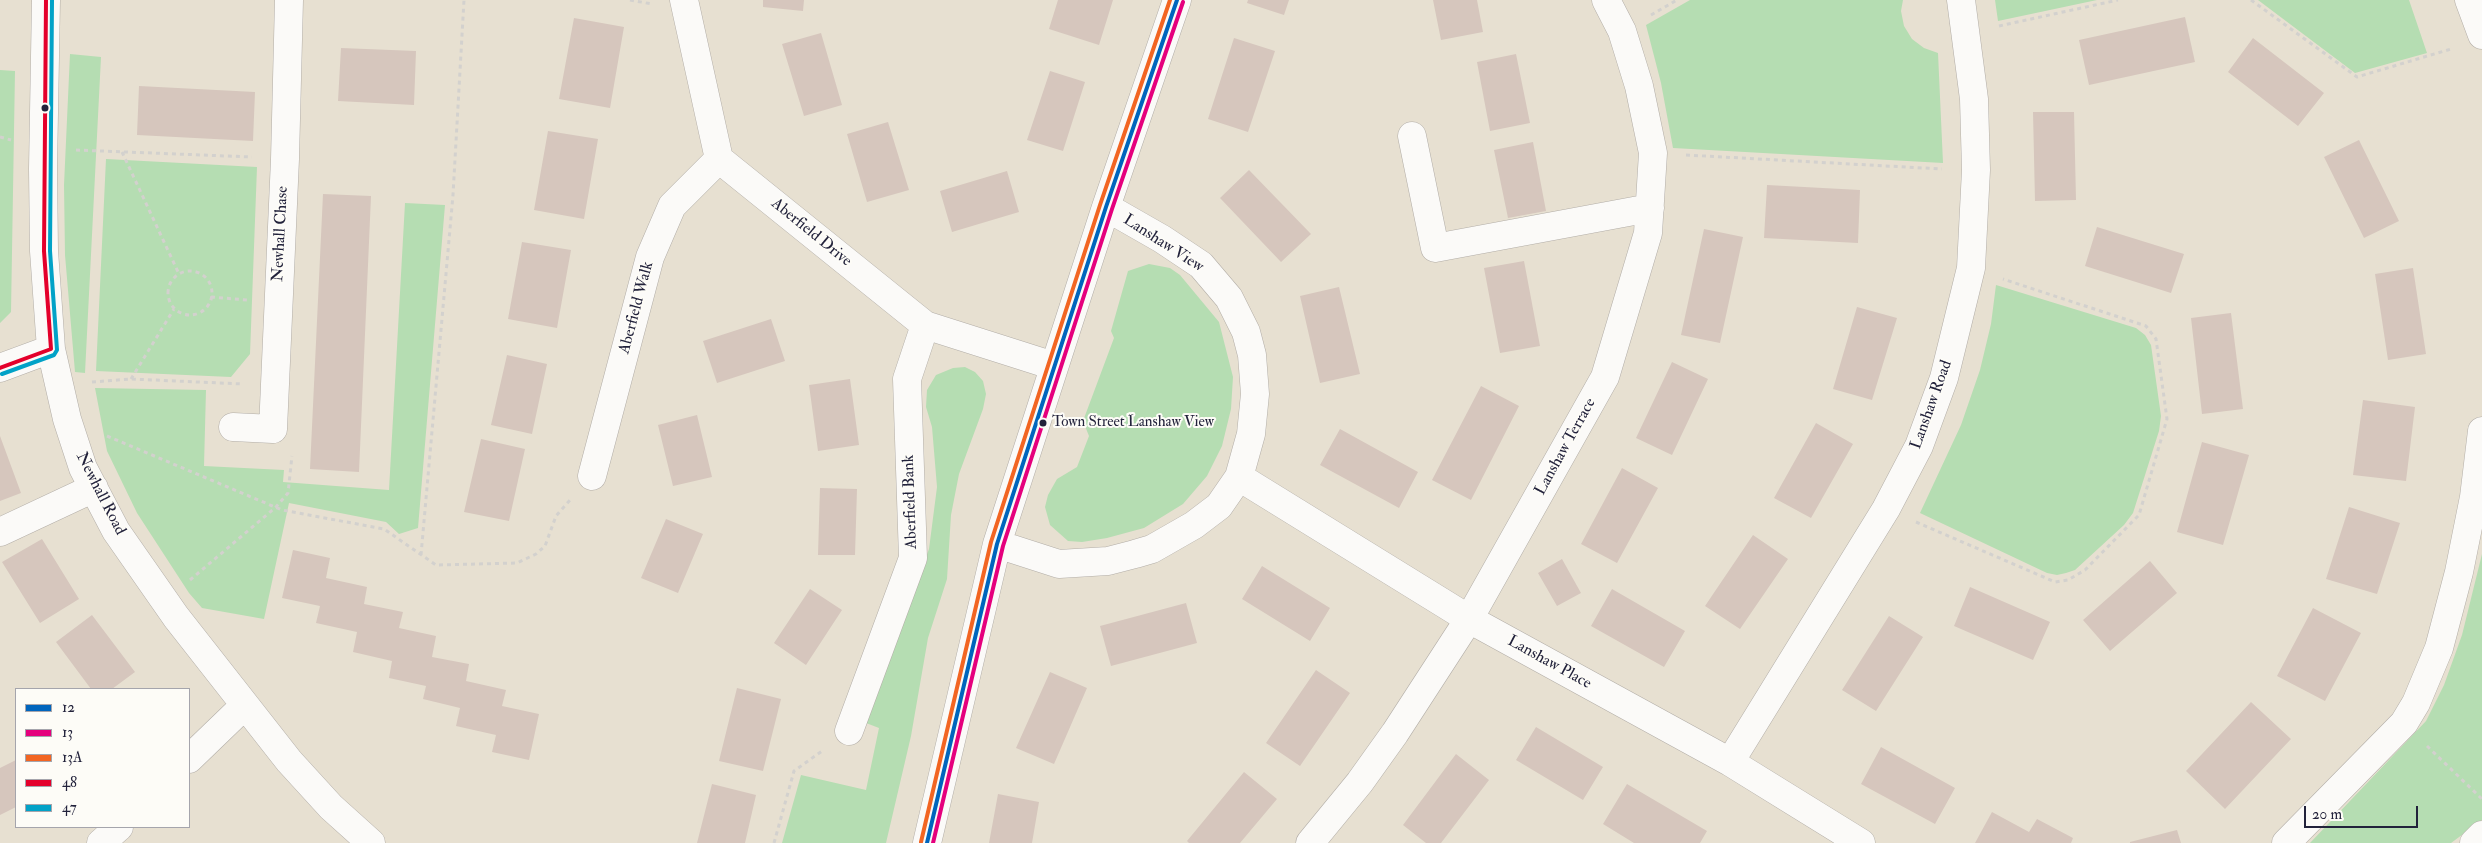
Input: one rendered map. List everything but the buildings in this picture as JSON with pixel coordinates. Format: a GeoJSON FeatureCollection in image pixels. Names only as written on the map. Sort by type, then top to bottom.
{"type":"FeatureCollection","features":[{"type":"Feature","properties":{"kind":"street","name":"Newhall Road"},"geometry":{"type":"LineString","coordinates":[[46,0],[43,149],[44,251],[51,349],[58,385],[83,468],[116,531],[165,602],[245,705],[319,794],[371,843]]}},
{"type":"Feature","properties":{"kind":"street","name":"Newhall Chase"},"geometry":{"type":"LineString","coordinates":[[273,429],[285,159],[289,0]]}},
{"type":"Feature","properties":{"kind":"street"},"geometry":{"type":"LineString","coordinates":[[684,0],[719,158]]}},
{"type":"Feature","properties":{"kind":"street"},"geometry":{"type":"LineString","coordinates":[[927,843],[997,544],[1106,207],[1177,0]]}},
{"type":"Feature","properties":{"kind":"street","name":"Lanshaw Terrace"},"geometry":{"type":"LineString","coordinates":[[1310,843],[1360,782],[1395,733],[1469,619],[1605,377],[1648,233],[1653,153],[1639,86],[1622,31],[1606,0]]}},
{"type":"Feature","properties":{"kind":"street","name":"Lanshaw Road"},"geometry":{"type":"LineString","coordinates":[[1730,762],[1886,509],[1919,446],[1944,378],[1971,268],[1976,170],[1974,99],[1961,0]]}},
{"type":"Feature","properties":{"kind":"street"},"geometry":{"type":"LineString","coordinates":[[2469,0],[2482,35]]}},
{"type":"Feature","properties":{"kind":"street"},"geometry":{"type":"LineString","coordinates":[[1412,136],[1435,248],[1650,208]]}},
{"type":"Feature","properties":{"kind":"street","name":"Aberfield Drive"},"geometry":{"type":"LineString","coordinates":[[719,158],[924,325],[1054,366]]}},
{"type":"Feature","properties":{"kind":"street","name":"Aberfield Walk"},"geometry":{"type":"LineString","coordinates":[[592,476],[650,257],[672,206],[719,158]]}},
{"type":"Feature","properties":{"kind":"street","name":"Lanshaw View"},"geometry":{"type":"LineString","coordinates":[[997,544],[1059,564],[1108,561],[1136,554],[1152,549],[1194,525],[1219,506],[1239,477],[1251,434],[1255,394],[1252,355],[1246,332],[1229,298],[1200,265],[1162,239],[1106,207]]}},
{"type":"Feature","properties":{"kind":"street","name":"Aberfield Bank"},"geometry":{"type":"LineString","coordinates":[[849,731],[912,558],[907,379],[924,325]]}},
{"type":"Feature","properties":{"kind":"street"},"geometry":{"type":"LineString","coordinates":[[0,368],[51,349]]}},
{"type":"Feature","properties":{"kind":"street"},"geometry":{"type":"LineString","coordinates":[[233,427],[273,429]]}},
{"type":"Feature","properties":{"kind":"street"},"geometry":{"type":"LineString","coordinates":[[2286,843],[2404,723],[2416,703],[2439,648],[2461,563],[2474,496],[2482,431]]}},
{"type":"Feature","properties":{"kind":"street","name":"Lanshaw Place"},"geometry":{"type":"LineString","coordinates":[[1239,477],[1469,619],[1730,762],[1861,843]]}},
{"type":"Feature","properties":{"kind":"street"},"geometry":{"type":"LineString","coordinates":[[0,532],[94,488]]}},
{"type":"Feature","properties":{"kind":"street"},"geometry":{"type":"LineString","coordinates":[[190,758],[245,705]]}},
{"type":"Feature","properties":{"kind":"street"},"geometry":{"type":"LineString","coordinates":[[101,843],[118,828]]}},
{"type":"Feature","properties":{"kind":"street"},"geometry":{"type":"LineString","coordinates":[[2474,843],[2482,835]]}},
{"type":"Feature","properties":{"kind":"path"},"geometry":{"type":"LineString","coordinates":[[421,555],[453,194],[464,0]]}},
{"type":"Feature","properties":{"kind":"path"},"geometry":{"type":"LineString","coordinates":[[1966,33],[2118,0]]}},
{"type":"Feature","properties":{"kind":"path"},"geometry":{"type":"LineString","coordinates":[[2251,0],[2357,78],[2455,48]]}},
{"type":"Feature","properties":{"kind":"path"},"geometry":{"type":"LineString","coordinates":[[43,149],[285,159]]}},
{"type":"Feature","properties":{"kind":"path"},"geometry":{"type":"LineString","coordinates":[[122,152],[179,274]]}},
{"type":"Feature","properties":{"kind":"path"},"geometry":{"type":"LineString","coordinates":[[1653,153],[1976,170]]}},
{"type":"Feature","properties":{"kind":"path"},"geometry":{"type":"LineString","coordinates":[[1886,509],[2055,582],[2068,580],[2085,570],[2139,515],[2166,419],[2156,339],[2146,326],[1971,268]]}},
{"type":"Feature","properties":{"kind":"path"},"geometry":{"type":"LineString","coordinates":[[186,271],[199,274],[209,283],[211,297],[205,309],[193,315],[186,315],[174,309],[170,304],[168,290],[174,278],[179,274],[186,271]]}},
{"type":"Feature","properties":{"kind":"path"},"geometry":{"type":"LineString","coordinates":[[131,379],[174,309]]}},
{"type":"Feature","properties":{"kind":"path"},"geometry":{"type":"LineString","coordinates":[[58,385],[131,379],[274,385]]}},
{"type":"Feature","properties":{"kind":"path"},"geometry":{"type":"LineString","coordinates":[[67,418],[276,507],[384,529],[436,565],[517,563],[536,554],[545,546],[556,516],[592,476]]}},
{"type":"Feature","properties":{"kind":"path"},"geometry":{"type":"LineString","coordinates":[[165,602],[276,507],[288,493],[294,443],[272,443],[273,429]]}},
{"type":"Feature","properties":{"kind":"path"},"geometry":{"type":"LineString","coordinates":[[2404,723],[2482,799]]}},
{"type":"Feature","properties":{"kind":"path"},"geometry":{"type":"LineString","coordinates":[[774,843],[794,771],[849,731]]}},
{"type":"Feature","properties":{"kind":"green space"},"geometry":{"type":"Polygon","coordinates":[[[1690,0],[1903,0],[1901,11],[1904,26],[1912,39],[1924,48],[1938,53],[1943,163],[1673,148],[1661,83],[1646,25],[1690,0]]]}},
{"type":"Feature","properties":{"kind":"green space"},"geometry":{"type":"Polygon","coordinates":[[[1995,0],[2097,0],[1998,21],[1995,0]]]}},
{"type":"Feature","properties":{"kind":"green space"},"geometry":{"type":"Polygon","coordinates":[[[2258,0],[2409,0],[2427,53],[2355,73],[2258,0]]]}},
{"type":"Feature","properties":{"kind":"green space"},"geometry":{"type":"Polygon","coordinates":[[[70,54],[101,57],[85,373],[75,372],[65,255],[64,185],[70,54]]]}},
{"type":"Feature","properties":{"kind":"green space"},"geometry":{"type":"Polygon","coordinates":[[[0,70],[15,71],[11,312],[0,323],[0,70]]]}},
{"type":"Feature","properties":{"kind":"green space"},"geometry":{"type":"Polygon","coordinates":[[[106,159],[257,167],[250,354],[231,377],[96,371],[106,159]]]}},
{"type":"Feature","properties":{"kind":"green space"},"geometry":{"type":"Polygon","coordinates":[[[405,203],[445,205],[418,528],[399,534],[386,522],[289,503],[264,619],[202,608],[189,593],[137,513],[107,451],[95,388],[206,390],[204,466],[284,470],[283,482],[389,490],[405,203]]]}},
{"type":"Feature","properties":{"kind":"green space"},"geometry":{"type":"Polygon","coordinates":[[[1149,264],[1170,268],[1180,275],[1219,322],[1233,377],[1231,409],[1222,446],[1207,476],[1183,504],[1144,528],[1107,538],[1082,542],[1068,541],[1050,525],[1045,507],[1048,495],[1057,479],[1077,467],[1089,436],[1083,421],[1114,338],[1111,331],[1128,271],[1149,264]]]}},
{"type":"Feature","properties":{"kind":"green space"},"geometry":{"type":"Polygon","coordinates":[[[1996,285],[2136,328],[2145,335],[2151,345],[2161,416],[2159,431],[2133,513],[2124,525],[2075,570],[2066,573],[2057,575],[2047,573],[1920,513],[1961,425],[1980,370],[1991,324],[1996,285]]]}},
{"type":"Feature","properties":{"kind":"green space"},"geometry":{"type":"Polygon","coordinates":[[[965,367],[975,372],[983,381],[986,394],[983,409],[959,474],[951,515],[947,579],[928,638],[911,736],[886,843],[782,843],[801,775],[866,790],[879,728],[866,723],[929,549],[937,487],[932,427],[926,407],[927,390],[936,375],[953,368],[965,367]]]}},
{"type":"Feature","properties":{"kind":"green space"},"geometry":{"type":"Polygon","coordinates":[[[2482,554],[2482,820],[2451,843],[2310,843],[2426,721],[2444,685],[2462,635],[2482,554]]]}},
{"type":"Feature","properties":{"kind":"transit line","name":"48"},"geometry":{"type":"LineString","coordinates":[[0,368],[51,349],[44,251],[46,0]]}},
{"type":"Feature","properties":{"kind":"transit line","name":"47"},"geometry":{"type":"LineString","coordinates":[[2,374],[54,355],[57,350],[50,251],[52,0]]}},
{"type":"Feature","properties":{"kind":"transit line","name":"13A"},"geometry":{"type":"LineString","coordinates":[[921,842],[991,542],[1100,205],[1170,0]]}},
{"type":"Feature","properties":{"kind":"transit line","name":"12"},"geometry":{"type":"LineString","coordinates":[[927,843],[997,544],[1106,207],[1177,0]]}},
{"type":"Feature","properties":{"kind":"transit line","name":"13"},"geometry":{"type":"LineString","coordinates":[[933,843],[1003,546],[1112,209],[1183,2]]}},
{"type":"Feature","properties":{"kind":"place","name":"Town Street Lanshaw View"},"geometry":{"type":"Point","coordinates":[1043,423]}}]}
